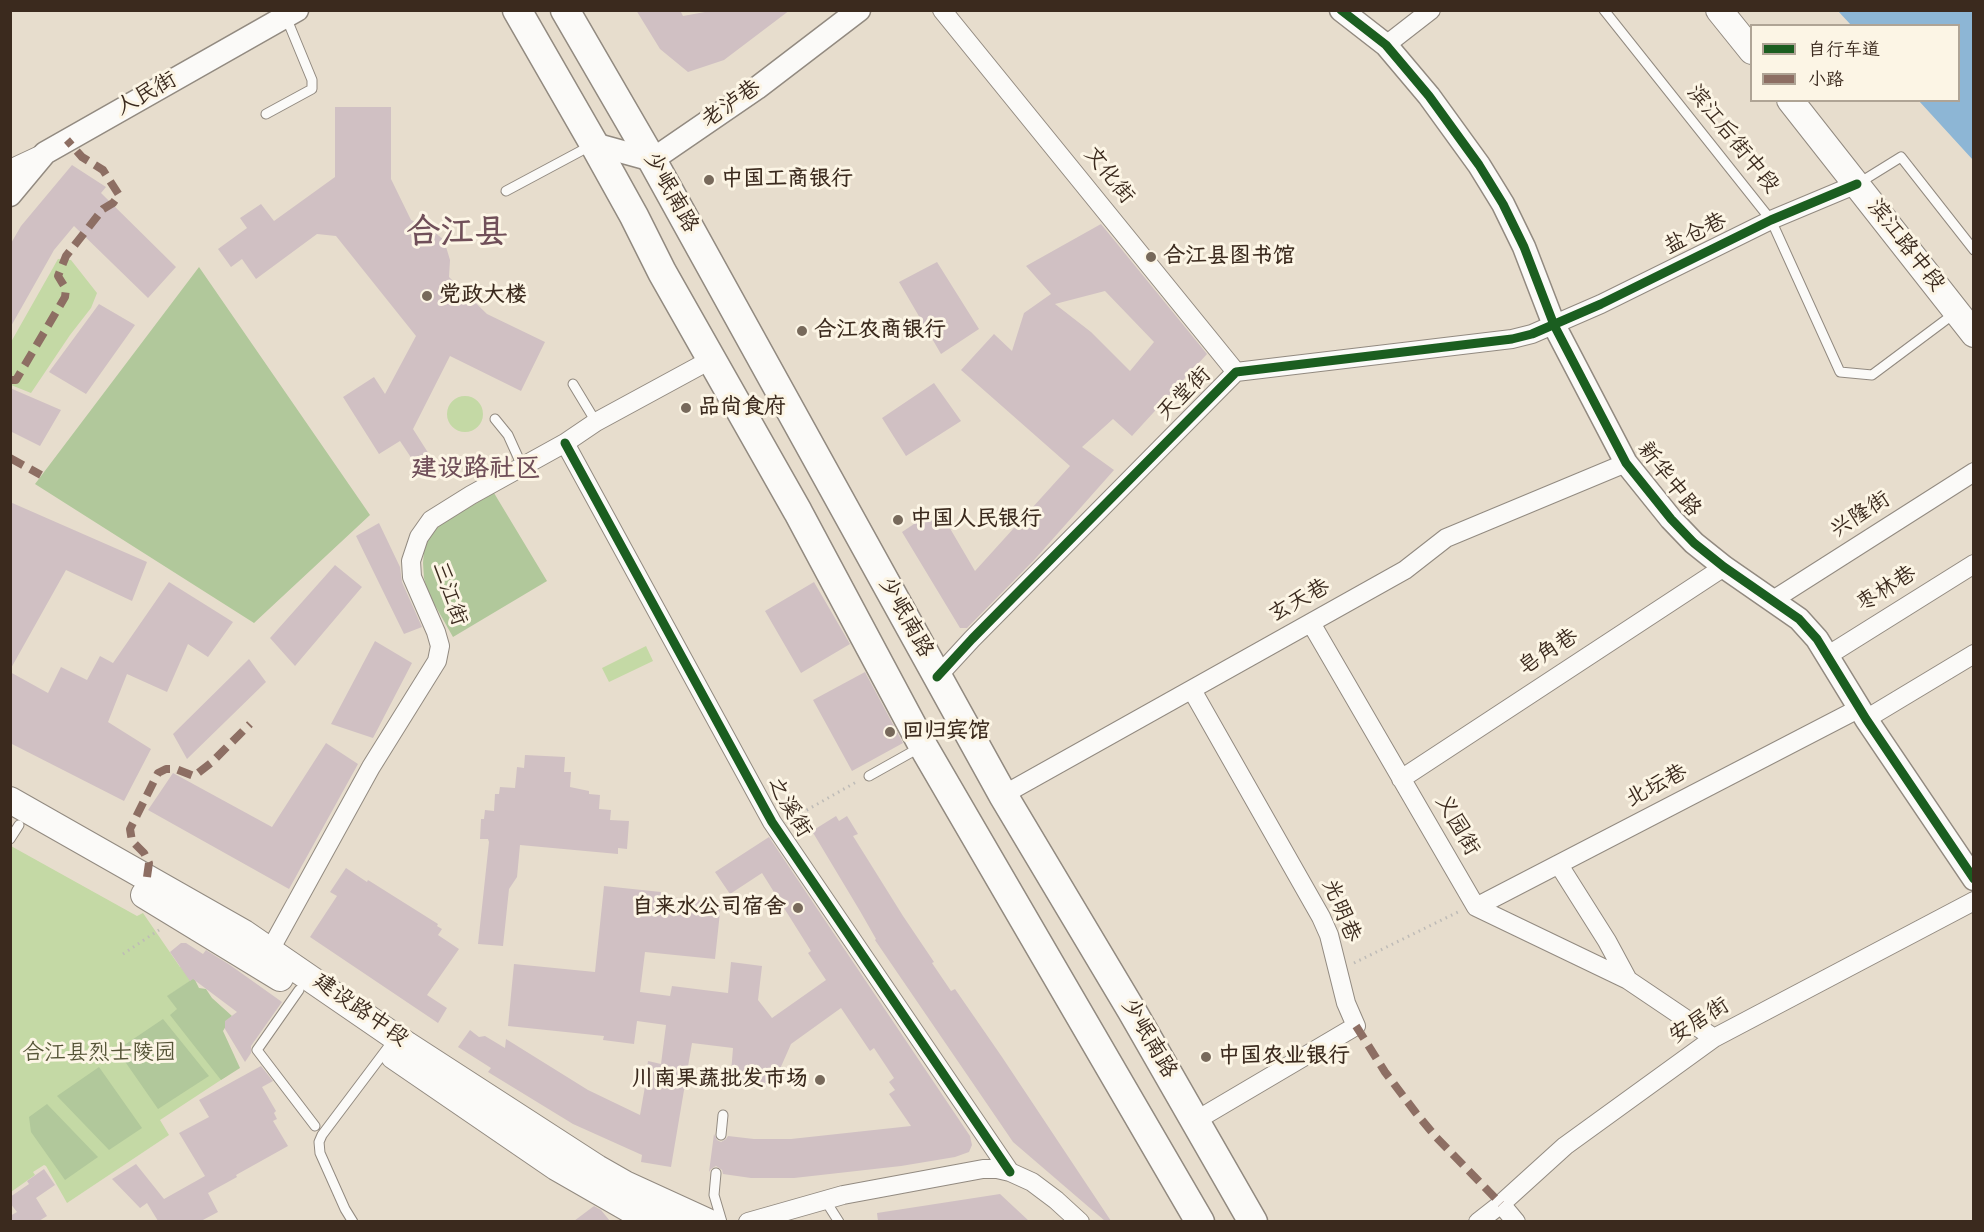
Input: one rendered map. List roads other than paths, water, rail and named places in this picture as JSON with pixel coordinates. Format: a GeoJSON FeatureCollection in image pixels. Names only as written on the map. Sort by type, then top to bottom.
{"type":"FeatureCollection","features":[{"type":"Feature","properties":{"kind":"main road","name":"少岷南路"},"geometry":{"type":"LineString","coordinates":[[517,10],[798,512],[923,746],[1200,1221]]}},
{"type":"Feature","properties":{"kind":"main road","name":"少岷南路"},"geometry":{"type":"LineString","coordinates":[[565,10],[652,160],[1002,795],[1096,950],[1253,1221]]}},
{"type":"Feature","properties":{"kind":"main road"},"geometry":{"type":"LineString","coordinates":[[1719,10],[1750,49]]}},
{"type":"Feature","properties":{"kind":"main road","name":"滨江路中段"},"geometry":{"type":"LineString","coordinates":[[1792,102],[1974,334]]}},
{"type":"Feature","properties":{"kind":"main road"},"geometry":{"type":"LineString","coordinates":[[662,272],[670,256],[676,251],[694,248],[703,252]]}},
{"type":"Feature","properties":{"kind":"main road","name":"建设路中段"},"geometry":{"type":"LineString","coordinates":[[10,800],[244,933],[298,990],[597,1168],[636,1189],[708,1221]]}},
{"type":"Feature","properties":{"kind":"main road","name":"建设路中段"},"geometry":{"type":"LineString","coordinates":[[13,828],[266,958],[391,1044],[556,1167],[631,1209],[661,1221]]}},
{"type":"Feature","properties":{"kind":"main road"},"geometry":{"type":"LineString","coordinates":[[1056,973],[1068,975],[1083,972],[1091,966],[1096,950]]}},
{"type":"Feature","properties":{"kind":"street","name":"老泸巷"},"geometry":{"type":"LineString","coordinates":[[652,160],[757,88],[859,10]]}},
{"type":"Feature","properties":{"kind":"street","name":"文化街"},"geometry":{"type":"LineString","coordinates":[[942,10],[1236,372]]}},
{"type":"Feature","properties":{"kind":"street","name":"新华中路"},"geometry":{"type":"LineString","coordinates":[[1341,10],[1386,45],[1435,105],[1479,165],[1503,204],[1524,247],[1554,325],[1626,463],[1686,535],[1724,567],[1800,619],[1816,639],[1863,714],[1974,879]]}},
{"type":"Feature","properties":{"kind":"street"},"geometry":{"type":"LineString","coordinates":[[1386,45],[1431,10]]}},
{"type":"Feature","properties":{"kind":"street","name":"人民街"},"geometry":{"type":"LineString","coordinates":[[10,195],[45,153],[292,14]]}},
{"type":"Feature","properties":{"kind":"street"},"geometry":{"type":"LineString","coordinates":[[594,144],[652,160]]}},
{"type":"Feature","properties":{"kind":"street"},"geometry":{"type":"LineString","coordinates":[[10,169],[45,153]]}},
{"type":"Feature","properties":{"kind":"street","name":"盐仓巷"},"geometry":{"type":"LineString","coordinates":[[1554,325],[1771,220],[1857,184]]}},
{"type":"Feature","properties":{"kind":"street","name":"天堂街"},"geometry":{"type":"LineString","coordinates":[[937,677],[1236,372],[1512,339],[1554,325]]}},
{"type":"Feature","properties":{"kind":"street","name":"三江街"},"geometry":{"type":"LineString","coordinates":[[266,958],[370,767],[437,661],[440,646],[412,577],[411,561],[419,537],[431,520],[565,443],[596,422],[712,359]]}},
{"type":"Feature","properties":{"kind":"street","name":"之溪街"},"geometry":{"type":"LineString","coordinates":[[565,443],[776,828],[1010,1172]]}},
{"type":"Feature","properties":{"kind":"street","name":"玄天巷"},"geometry":{"type":"LineString","coordinates":[[1002,795],[1406,570],[1446,538],[1626,463]]}},
{"type":"Feature","properties":{"kind":"street","name":"兴隆街"},"geometry":{"type":"LineString","coordinates":[[1773,600],[1974,472]]}},
{"type":"Feature","properties":{"kind":"street","name":"枣林巷"},"geometry":{"type":"LineString","coordinates":[[1827,656],[1974,564]]}},
{"type":"Feature","properties":{"kind":"street","name":"皂角巷"},"geometry":{"type":"LineString","coordinates":[[1401,778],[1724,567]]}},
{"type":"Feature","properties":{"kind":"street","name":"义园街"},"geometry":{"type":"LineString","coordinates":[[1311,623],[1475,906]]}},
{"type":"Feature","properties":{"kind":"street","name":"北坛巷"},"geometry":{"type":"LineString","coordinates":[[1475,906],[1863,714],[1974,654]]}},
{"type":"Feature","properties":{"kind":"street","name":"光明巷"},"geometry":{"type":"LineString","coordinates":[[1192,690],[1321,917],[1329,935],[1337,971],[1356,1026],[1195,1121]]}},
{"type":"Feature","properties":{"kind":"street"},"geometry":{"type":"LineString","coordinates":[[1559,865],[1607,941],[1628,980]]}},
{"type":"Feature","properties":{"kind":"street","name":"安居街"},"geometry":{"type":"LineString","coordinates":[[1478,1221],[1501,1204],[1565,1146],[1714,1038],[1974,902]]}},
{"type":"Feature","properties":{"kind":"street"},"geometry":{"type":"LineString","coordinates":[[1475,906],[1628,980],[1714,1038]]}},
{"type":"Feature","properties":{"kind":"street","name":"之溪街"},"geometry":{"type":"LineString","coordinates":[[747,1221],[843,1195],[983,1169],[997,1169],[1010,1172],[1040,1188],[1080,1221]]}},
{"type":"Feature","properties":{"kind":"street"},"geometry":{"type":"LineString","coordinates":[[1501,1204],[1516,1221]]}},
{"type":"Feature","properties":{"kind":"lane","name":"滨江后街中段"},"geometry":{"type":"LineString","coordinates":[[1604,10],[1771,220],[1840,372],[1872,375],[1956,312]]}},
{"type":"Feature","properties":{"kind":"lane"},"geometry":{"type":"LineString","coordinates":[[267,114],[312,89],[312,80],[292,14]]}},
{"type":"Feature","properties":{"kind":"lane"},"geometry":{"type":"LineString","coordinates":[[506,191],[594,144]]}},
{"type":"Feature","properties":{"kind":"lane"},"geometry":{"type":"LineString","coordinates":[[1857,184],[1901,157],[1974,250]]}},
{"type":"Feature","properties":{"kind":"lane"},"geometry":{"type":"LineString","coordinates":[[573,384],[596,422]]}},
{"type":"Feature","properties":{"kind":"lane"},"geometry":{"type":"LineString","coordinates":[[495,419],[508,435],[522,466]]}},
{"type":"Feature","properties":{"kind":"lane"},"geometry":{"type":"LineString","coordinates":[[868,776],[923,746]]}},
{"type":"Feature","properties":{"kind":"lane"},"geometry":{"type":"LineString","coordinates":[[298,990],[257,1050],[315,1126]]}},
{"type":"Feature","properties":{"kind":"lane"},"geometry":{"type":"LineString","coordinates":[[353,1221],[345,1209],[320,1154],[319,1142],[391,1044]]}},
{"type":"Feature","properties":{"kind":"lane"},"geometry":{"type":"LineString","coordinates":[[721,1135],[723,1115]]}},
{"type":"Feature","properties":{"kind":"lane"},"geometry":{"type":"LineString","coordinates":[[716,1173],[714,1195],[722,1221]]}},
{"type":"Feature","properties":{"kind":"lane"},"geometry":{"type":"LineString","coordinates":[[825,1200],[839,1221]]}},
{"type":"Feature","properties":{"kind":"water"},"geometry":{"type":"Polygon","coordinates":[[[1838,11],[1973,11],[1973,160],[1920,102],[1960,102],[1960,24],[1850,24],[1838,11]]]}},
{"type":"Feature","properties":{"kind":"place","name":"中国工商银行"},"geometry":{"type":"Point","coordinates":[709,180]}},
{"type":"Feature","properties":{"kind":"place","name":"合江县图书馆"},"geometry":{"type":"Point","coordinates":[1151,257]}},
{"type":"Feature","properties":{"kind":"place","name":"党政大楼"},"geometry":{"type":"Point","coordinates":[427,296]}},
{"type":"Feature","properties":{"kind":"place","name":"合江农商银行"},"geometry":{"type":"Point","coordinates":[802,331]}},
{"type":"Feature","properties":{"kind":"place","name":"品尚食府"},"geometry":{"type":"Point","coordinates":[686,408]}},
{"type":"Feature","properties":{"kind":"place","name":"中国人民银行"},"geometry":{"type":"Point","coordinates":[898,520]}},
{"type":"Feature","properties":{"kind":"place","name":"回归宾馆"},"geometry":{"type":"Point","coordinates":[890,732]}},
{"type":"Feature","properties":{"kind":"place","name":"自来水公司宿舍"},"geometry":{"type":"Point","coordinates":[798,908]}},
{"type":"Feature","properties":{"kind":"place","name":"中国农业银行"},"geometry":{"type":"Point","coordinates":[1206,1057]}},
{"type":"Feature","properties":{"kind":"place","name":"川南果蔬批发市场"},"geometry":{"type":"Point","coordinates":[820,1080]}},
{"type":"Feature","properties":{"kind":"district","name":"合江县"},"geometry":{"type":"Point","coordinates":[457,235]}},
{"type":"Feature","properties":{"kind":"district","name":"建设路社区"},"geometry":{"type":"Point","coordinates":[476,471]}},
{"type":"Feature","properties":{"kind":"park label","name":"合江县烈士陵园"},"geometry":{"type":"Point","coordinates":[99,1054]}}]}
